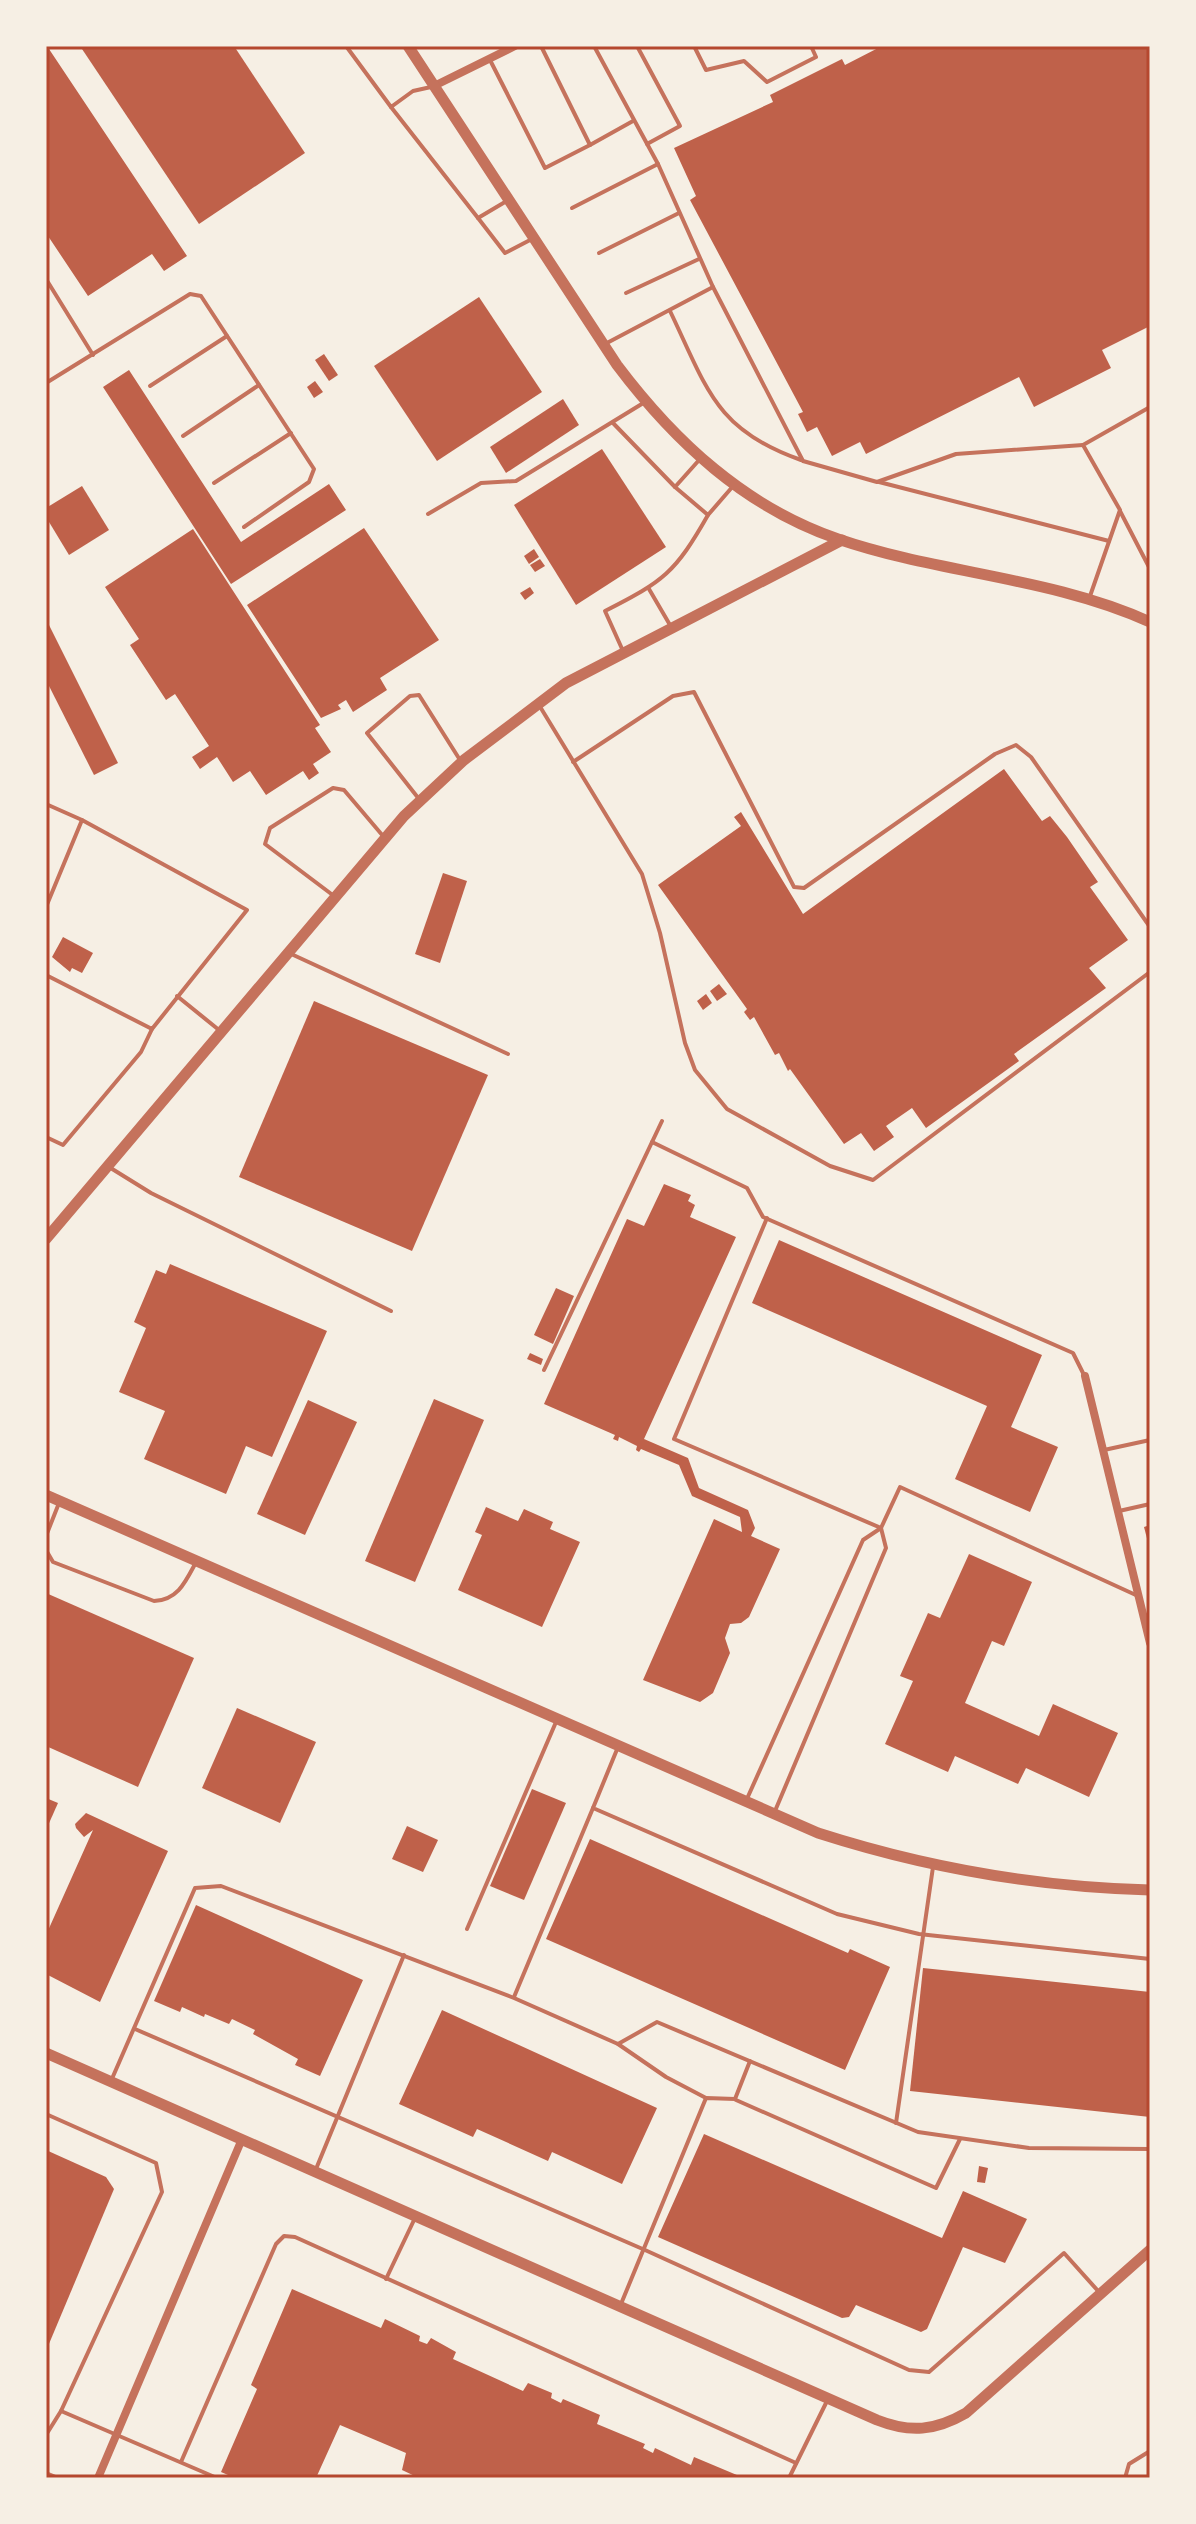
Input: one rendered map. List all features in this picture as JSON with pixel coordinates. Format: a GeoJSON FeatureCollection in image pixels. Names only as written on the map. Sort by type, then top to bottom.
{"type":"FeatureCollection","features":[{"type":"Feature","properties":{"kind":"street"},"geometry":{"type":"LineString","coordinates":[[408,46],[604,345],[645,402],[700,459],[734,485],[799,523],[842,540],[1089,599],[1150,622]]}},
{"type":"Feature","properties":{"kind":"street"},"geometry":{"type":"LineString","coordinates":[[434,86],[515,46]]}},
{"type":"Feature","properties":{"kind":"street"},"geometry":{"type":"LineString","coordinates":[[46,1239],[334,896],[420,800],[461,763],[537,702],[623,651],[842,540]]}},
{"type":"Feature","properties":{"kind":"street"},"geometry":{"type":"LineString","coordinates":[[1085,1376],[1150,1643]]}},
{"type":"Feature","properties":{"kind":"street"},"geometry":{"type":"LineString","coordinates":[[46,1495],[198,1559],[310,1613],[773,1815],[866,1848],[991,1877],[1150,1890]]}},
{"type":"Feature","properties":{"kind":"street"},"geometry":{"type":"LineString","coordinates":[[46,2053],[828,2398],[891,2425],[915,2431],[949,2423],[966,2413],[1150,2250]]}},
{"type":"Feature","properties":{"kind":"street"},"geometry":{"type":"LineString","coordinates":[[98,2478],[242,2139]]}},
{"type":"Feature","properties":{"kind":"lane"},"geometry":{"type":"LineString","coordinates":[[346,46],[505,253],[534,239]]}},
{"type":"Feature","properties":{"kind":"lane"},"geometry":{"type":"LineString","coordinates":[[541,46],[590,145]]}},
{"type":"Feature","properties":{"kind":"lane"},"geometry":{"type":"LineString","coordinates":[[594,46],[658,164],[699,259],[803,461]]}},
{"type":"Feature","properties":{"kind":"lane"},"geometry":{"type":"LineString","coordinates":[[637,46],[680,126],[647,144]]}},
{"type":"Feature","properties":{"kind":"lane"},"geometry":{"type":"LineString","coordinates":[[694,46],[706,70],[744,61],[767,82],[816,57],[811,46]]}},
{"type":"Feature","properties":{"kind":"lane"},"geometry":{"type":"LineString","coordinates":[[489,59],[545,168],[633,121]]}},
{"type":"Feature","properties":{"kind":"lane"},"geometry":{"type":"LineString","coordinates":[[391,107],[413,91],[434,86]]}},
{"type":"Feature","properties":{"kind":"lane"},"geometry":{"type":"LineString","coordinates":[[572,208],[658,164]]}},
{"type":"Feature","properties":{"kind":"lane"},"geometry":{"type":"LineString","coordinates":[[478,218],[508,200]]}},
{"type":"Feature","properties":{"kind":"lane"},"geometry":{"type":"LineString","coordinates":[[599,253],[679,213]]}},
{"type":"Feature","properties":{"kind":"lane"},"geometry":{"type":"LineString","coordinates":[[626,293],[699,259]]}},
{"type":"Feature","properties":{"kind":"lane"},"geometry":{"type":"LineString","coordinates":[[46,279],[93,355]]}},
{"type":"Feature","properties":{"kind":"lane"},"geometry":{"type":"LineString","coordinates":[[604,345],[713,287]]}},
{"type":"Feature","properties":{"kind":"lane"},"geometry":{"type":"LineString","coordinates":[[46,383],[190,294],[201,296],[314,469],[309,482],[244,527]]}},
{"type":"Feature","properties":{"kind":"lane"},"geometry":{"type":"LineString","coordinates":[[670,311],[721,411],[754,442],[803,461],[877,482],[1109,541]]}},
{"type":"Feature","properties":{"kind":"lane"},"geometry":{"type":"LineString","coordinates":[[150,386],[227,336]]}},
{"type":"Feature","properties":{"kind":"lane"},"geometry":{"type":"LineString","coordinates":[[183,436],[259,385]]}},
{"type":"Feature","properties":{"kind":"lane"},"geometry":{"type":"LineString","coordinates":[[428,514],[481,483],[516,481],[645,402]]}},
{"type":"Feature","properties":{"kind":"lane"},"geometry":{"type":"LineString","coordinates":[[877,482],[956,454],[1083,445],[1150,407]]}},
{"type":"Feature","properties":{"kind":"lane"},"geometry":{"type":"LineString","coordinates":[[613,423],[675,487],[708,515]]}},
{"type":"Feature","properties":{"kind":"lane"},"geometry":{"type":"LineString","coordinates":[[214,483],[291,433]]}},
{"type":"Feature","properties":{"kind":"lane"},"geometry":{"type":"LineString","coordinates":[[1083,445],[1150,569]]}},
{"type":"Feature","properties":{"kind":"lane"},"geometry":{"type":"LineString","coordinates":[[675,487],[700,459]]}},
{"type":"Feature","properties":{"kind":"lane"},"geometry":{"type":"LineString","coordinates":[[623,651],[605,611],[649,589],[685,555],[708,515],[734,485]]}},
{"type":"Feature","properties":{"kind":"lane"},"geometry":{"type":"LineString","coordinates":[[1089,599],[1120,510]]}},
{"type":"Feature","properties":{"kind":"lane"},"geometry":{"type":"LineString","coordinates":[[649,589],[671,627]]}},
{"type":"Feature","properties":{"kind":"lane"},"geometry":{"type":"LineString","coordinates":[[573,762],[673,696],[694,692],[794,887],[804,888],[995,754],[1016,745],[1031,757],[1150,927]]}},
{"type":"Feature","properties":{"kind":"lane"},"geometry":{"type":"LineString","coordinates":[[420,800],[367,733],[410,696],[419,695],[461,763]]}},
{"type":"Feature","properties":{"kind":"lane"},"geometry":{"type":"LineString","coordinates":[[537,702],[642,874],[660,933],[685,1043],[695,1070],[727,1109],[830,1166],[873,1180],[1150,972]]}},
{"type":"Feature","properties":{"kind":"lane"},"geometry":{"type":"LineString","coordinates":[[334,896],[265,844],[270,828],[333,788],[344,790],[385,838]]}},
{"type":"Feature","properties":{"kind":"lane"},"geometry":{"type":"LineString","coordinates":[[46,804],[82,820],[247,910],[152,1029],[141,1052],[63,1145],[46,1137]]}},
{"type":"Feature","properties":{"kind":"lane"},"geometry":{"type":"LineString","coordinates":[[46,907],[82,820]]}},
{"type":"Feature","properties":{"kind":"lane"},"geometry":{"type":"LineString","coordinates":[[287,952],[508,1054]]}},
{"type":"Feature","properties":{"kind":"lane"},"geometry":{"type":"LineString","coordinates":[[46,975],[152,1029]]}},
{"type":"Feature","properties":{"kind":"lane"},"geometry":{"type":"LineString","coordinates":[[177,996],[221,1031]]}},
{"type":"Feature","properties":{"kind":"lane"},"geometry":{"type":"LineString","coordinates":[[544,1370],[662,1121]]}},
{"type":"Feature","properties":{"kind":"lane"},"geometry":{"type":"LineString","coordinates":[[652,1142],[747,1188],[767,1218],[1073,1353],[1085,1376]]}},
{"type":"Feature","properties":{"kind":"lane"},"geometry":{"type":"LineString","coordinates":[[107,1166],[151,1193],[391,1311]]}},
{"type":"Feature","properties":{"kind":"lane"},"geometry":{"type":"LineString","coordinates":[[767,1218],[674,1439],[881,1528]]}},
{"type":"Feature","properties":{"kind":"lane"},"geometry":{"type":"LineString","coordinates":[[1104,1450],[1150,1440]]}},
{"type":"Feature","properties":{"kind":"lane"},"geometry":{"type":"LineString","coordinates":[[745,1803],[863,1540],[881,1528],[900,1487],[1139,1597]]}},
{"type":"Feature","properties":{"kind":"lane"},"geometry":{"type":"LineString","coordinates":[[46,1536],[60,1501]]}},
{"type":"Feature","properties":{"kind":"lane"},"geometry":{"type":"LineString","coordinates":[[1119,1511],[1150,1504]]}},
{"type":"Feature","properties":{"kind":"lane"},"geometry":{"type":"LineString","coordinates":[[773,1815],[886,1548],[881,1528]]}},
{"type":"Feature","properties":{"kind":"lane"},"geometry":{"type":"LineString","coordinates":[[46,1550],[53,1562],[154,1601],[166,1600],[181,1590],[198,1559]]}},
{"type":"Feature","properties":{"kind":"lane"},"geometry":{"type":"LineString","coordinates":[[467,1929],[557,1720]]}},
{"type":"Feature","properties":{"kind":"lane"},"geometry":{"type":"LineString","coordinates":[[514,1998],[618,1747]]}},
{"type":"Feature","properties":{"kind":"lane"},"geometry":{"type":"LineString","coordinates":[[593,1808],[837,1914],[922,1934],[1150,1959]]}},
{"type":"Feature","properties":{"kind":"lane"},"geometry":{"type":"LineString","coordinates":[[896,2123],[934,1865]]}},
{"type":"Feature","properties":{"kind":"lane"},"geometry":{"type":"LineString","coordinates":[[111,2081],[195,1888],[221,1886],[514,1998],[618,2044],[706,2098],[735,2099],[936,2188],[960,2139]]}},
{"type":"Feature","properties":{"kind":"lane"},"geometry":{"type":"LineString","coordinates":[[315,2171],[405,1955]]}},
{"type":"Feature","properties":{"kind":"lane"},"geometry":{"type":"LineString","coordinates":[[618,2044],[657,2022],[918,2132],[1029,2148],[1150,2149]]}},
{"type":"Feature","properties":{"kind":"lane"},"geometry":{"type":"LineString","coordinates":[[134,2028],[339,2114],[909,2370],[929,2372],[1064,2253],[1101,2294]]}},
{"type":"Feature","properties":{"kind":"lane"},"geometry":{"type":"LineString","coordinates":[[735,2099],[750,2061]]}},
{"type":"Feature","properties":{"kind":"lane"},"geometry":{"type":"LineString","coordinates":[[620,2306],[706,2098]]}},
{"type":"Feature","properties":{"kind":"lane"},"geometry":{"type":"LineString","coordinates":[[46,2114],[156,2163],[162,2192],[61,2411],[46,2435]]}},
{"type":"Feature","properties":{"kind":"lane"},"geometry":{"type":"LineString","coordinates":[[386,2279],[416,2216]]}},
{"type":"Feature","properties":{"kind":"lane"},"geometry":{"type":"LineString","coordinates":[[181,2462],[276,2244],[284,2236],[295,2237],[796,2463]]}},
{"type":"Feature","properties":{"kind":"lane"},"geometry":{"type":"LineString","coordinates":[[789,2478],[828,2398]]}},
{"type":"Feature","properties":{"kind":"lane"},"geometry":{"type":"LineString","coordinates":[[61,2411],[217,2478]]}},
{"type":"Feature","properties":{"kind":"lane"},"geometry":{"type":"LineString","coordinates":[[1125,2478],[1129,2464],[1150,2451]]}},
{"type":"Feature","properties":{"kind":"lane"},"geometry":{"type":"LineString","coordinates":[[46,2473],[58,2478]]}},
{"type":"Feature","properties":{"kind":"building"},"geometry":{"type":"Polygon","coordinates":[[[47,46],[187,256],[164,271],[152,254],[88,296],[46,233],[47,46]]]}},
{"type":"Feature","properties":{"kind":"building"},"geometry":{"type":"Polygon","coordinates":[[[80,46],[234,46],[305,153],[199,224],[80,46]]]}},
{"type":"Feature","properties":{"kind":"building"},"geometry":{"type":"Polygon","coordinates":[[[882,46],[1150,46],[1150,326],[1102,350],[1111,368],[1034,407],[1019,377],[866,454],[860,442],[832,456],[817,427],[807,432],[798,414],[803,412],[690,200],[696,196],[674,148],[773,102],[770,95],[842,59],[845,65],[882,46]]]}},
{"type":"Feature","properties":{"kind":"building"},"geometry":{"type":"Polygon","coordinates":[[[479,297],[542,392],[437,461],[374,366],[479,297]]]}},
{"type":"Feature","properties":{"kind":"building"},"geometry":{"type":"Polygon","coordinates":[[[324,354],[338,375],[329,381],[315,360],[324,354]]]}},
{"type":"Feature","properties":{"kind":"building"},"geometry":{"type":"Polygon","coordinates":[[[129,370],[241,542],[329,484],[346,510],[231,584],[103,387],[129,370]]]}},
{"type":"Feature","properties":{"kind":"building"},"geometry":{"type":"Polygon","coordinates":[[[315,381],[323,392],[314,398],[307,387],[315,381]]]}},
{"type":"Feature","properties":{"kind":"building"},"geometry":{"type":"Polygon","coordinates":[[[563,399],[579,425],[506,473],[490,447],[563,399]]]}},
{"type":"Feature","properties":{"kind":"building"},"geometry":{"type":"Polygon","coordinates":[[[602,449],[666,547],[576,605],[514,505],[602,449]]]}},
{"type":"Feature","properties":{"kind":"building"},"geometry":{"type":"Polygon","coordinates":[[[82,486],[109,530],[69,555],[46,517],[46,508],[82,486]]]}},
{"type":"Feature","properties":{"kind":"building"},"geometry":{"type":"Polygon","coordinates":[[[364,528],[439,640],[380,678],[387,690],[353,712],[346,700],[338,705],[341,709],[321,718],[247,605],[364,528]]]}},
{"type":"Feature","properties":{"kind":"building"},"geometry":{"type":"Polygon","coordinates":[[[193,529],[320,725],[315,728],[331,752],[313,764],[319,773],[309,780],[303,771],[266,795],[250,771],[233,782],[217,757],[200,769],[192,757],[209,746],[175,694],[166,700],[130,645],[139,639],[105,587],[193,529]]]}},
{"type":"Feature","properties":{"kind":"building"},"geometry":{"type":"Polygon","coordinates":[[[534,549],[539,557],[529,564],[524,556],[534,549]]]}},
{"type":"Feature","properties":{"kind":"building"},"geometry":{"type":"Polygon","coordinates":[[[540,559],[545,566],[535,572],[530,565],[540,559]]]}},
{"type":"Feature","properties":{"kind":"building"},"geometry":{"type":"Polygon","coordinates":[[[530,587],[534,593],[525,600],[520,593],[530,587]]]}},
{"type":"Feature","properties":{"kind":"building"},"geometry":{"type":"Polygon","coordinates":[[[46,619],[118,763],[94,775],[46,680],[46,619]]]}},
{"type":"Feature","properties":{"kind":"building"},"geometry":{"type":"Polygon","coordinates":[[[1004,769],[1042,821],[1050,816],[1067,837],[1098,882],[1090,887],[1128,940],[1089,968],[1106,988],[1014,1054],[1019,1061],[926,1128],[912,1108],[886,1126],[894,1137],[874,1151],[861,1133],[844,1144],[790,1069],[788,1071],[779,1053],[775,1055],[754,1017],[750,1020],[744,1012],[747,1009],[658,885],[741,826],[734,817],[741,812],[803,914],[1004,769]]]}},
{"type":"Feature","properties":{"kind":"building"},"geometry":{"type":"Polygon","coordinates":[[[443,873],[467,881],[440,963],[415,954],[443,873]]]}},
{"type":"Feature","properties":{"kind":"building"},"geometry":{"type":"Polygon","coordinates":[[[63,937],[93,953],[82,973],[72,968],[70,972],[52,957],[63,937]]]}},
{"type":"Feature","properties":{"kind":"building"},"geometry":{"type":"Polygon","coordinates":[[[719,984],[727,994],[717,1001],[710,991],[719,984]]]}},
{"type":"Feature","properties":{"kind":"building"},"geometry":{"type":"Polygon","coordinates":[[[706,994],[712,1003],[703,1010],[697,1001],[706,994]]]}},
{"type":"Feature","properties":{"kind":"building"},"geometry":{"type":"Polygon","coordinates":[[[314,1001],[488,1075],[412,1251],[239,1177],[314,1001]]]}},
{"type":"Feature","properties":{"kind":"building"},"geometry":{"type":"Polygon","coordinates":[[[664,1184],[691,1195],[688,1201],[695,1205],[690,1217],[736,1237],[644,1439],[688,1458],[699,1488],[748,1510],[755,1528],[751,1536],[780,1549],[749,1617],[741,1623],[730,1624],[725,1638],[730,1653],[713,1693],[700,1702],[643,1680],[714,1519],[742,1532],[740,1517],[692,1496],[679,1465],[641,1449],[639,1452],[637,1446],[619,1437],[618,1441],[613,1439],[615,1435],[544,1404],[627,1219],[644,1226],[664,1184]]]}},
{"type":"Feature","properties":{"kind":"building"},"geometry":{"type":"Polygon","coordinates":[[[779,1240],[1042,1355],[1011,1427],[1058,1447],[1030,1512],[955,1479],[987,1406],[752,1303],[779,1240]]]}},
{"type":"Feature","properties":{"kind":"building"},"geometry":{"type":"Polygon","coordinates":[[[170,1264],[327,1331],[272,1457],[246,1446],[226,1494],[144,1459],[165,1411],[119,1392],[146,1328],[134,1322],[156,1270],[166,1274],[170,1264]]]}},
{"type":"Feature","properties":{"kind":"building"},"geometry":{"type":"Polygon","coordinates":[[[556,1288],[574,1296],[553,1344],[534,1335],[556,1288]]]}},
{"type":"Feature","properties":{"kind":"building"},"geometry":{"type":"Polygon","coordinates":[[[530,1353],[543,1359],[541,1365],[527,1359],[530,1353]]]}},
{"type":"Feature","properties":{"kind":"building"},"geometry":{"type":"Polygon","coordinates":[[[434,1399],[484,1420],[415,1582],[365,1561],[434,1399]]]}},
{"type":"Feature","properties":{"kind":"building"},"geometry":{"type":"Polygon","coordinates":[[[308,1400],[357,1422],[305,1535],[257,1514],[308,1400]]]}},
{"type":"Feature","properties":{"kind":"building"},"geometry":{"type":"Polygon","coordinates":[[[486,1507],[518,1521],[524,1509],[553,1522],[550,1529],[580,1542],[542,1627],[458,1590],[482,1535],[475,1532],[486,1507]]]}},
{"type":"Feature","properties":{"kind":"building"},"geometry":{"type":"Polygon","coordinates":[[[1150,1525],[1150,1546],[1149,1546],[1144,1527],[1150,1525]]]}},
{"type":"Feature","properties":{"kind":"building"},"geometry":{"type":"Polygon","coordinates":[[[969,1554],[1032,1582],[1004,1646],[992,1641],[965,1703],[1039,1736],[1053,1704],[1118,1733],[1089,1797],[1026,1768],[1018,1784],[955,1756],[948,1772],[885,1744],[913,1681],[900,1676],[928,1613],[940,1618],[969,1554]]]}},
{"type":"Feature","properties":{"kind":"building"},"geometry":{"type":"Polygon","coordinates":[[[46,1593],[194,1658],[138,1787],[46,1746],[46,1593]]]}},
{"type":"Feature","properties":{"kind":"building"},"geometry":{"type":"Polygon","coordinates":[[[237,1708],[316,1742],[280,1823],[202,1788],[237,1708]]]}},
{"type":"Feature","properties":{"kind":"building"},"geometry":{"type":"Polygon","coordinates":[[[532,1789],[566,1803],[524,1900],[490,1886],[532,1789]]]}},
{"type":"Feature","properties":{"kind":"building"},"geometry":{"type":"Polygon","coordinates":[[[46,1798],[58,1803],[46,1830],[46,1798]]]}},
{"type":"Feature","properties":{"kind":"building"},"geometry":{"type":"Polygon","coordinates":[[[86,1813],[168,1851],[100,2002],[46,1974],[46,1935],[93,1830],[84,1837],[76,1828],[75,1824],[86,1813]]]}},
{"type":"Feature","properties":{"kind":"building"},"geometry":{"type":"Polygon","coordinates":[[[407,1826],[438,1840],[423,1872],[392,1859],[407,1826]]]}},
{"type":"Feature","properties":{"kind":"building"},"geometry":{"type":"Polygon","coordinates":[[[590,1839],[848,1953],[850,1949],[890,1967],[845,2070],[546,1939],[590,1839]]]}},
{"type":"Feature","properties":{"kind":"building"},"geometry":{"type":"Polygon","coordinates":[[[196,1905],[363,1980],[320,2076],[295,2065],[298,2059],[253,2034],[255,2030],[232,2019],[229,2024],[182,2007],[180,2012],[154,2001],[196,1905]]]}},
{"type":"Feature","properties":{"kind":"building"},"geometry":{"type":"Polygon","coordinates":[[[923,1968],[1150,1992],[1150,2117],[910,2091],[923,1968]]]}},
{"type":"Feature","properties":{"kind":"building"},"geometry":{"type":"Polygon","coordinates":[[[442,2010],[657,2108],[622,2184],[552,2152],[548,2161],[477,2129],[473,2137],[399,2104],[442,2010]]]}},
{"type":"Feature","properties":{"kind":"building"},"geometry":{"type":"Polygon","coordinates":[[[704,2134],[942,2238],[963,2191],[1027,2219],[1005,2263],[963,2247],[927,2329],[921,2332],[856,2305],[849,2317],[842,2318],[658,2237],[704,2134]]]}},
{"type":"Feature","properties":{"kind":"building"},"geometry":{"type":"Polygon","coordinates":[[[46,2150],[106,2177],[114,2189],[46,2351],[46,2150]]]}},
{"type":"Feature","properties":{"kind":"building"},"geometry":{"type":"Polygon","coordinates":[[[979,2166],[988,2168],[985,2183],[977,2182],[979,2166]]]}},
{"type":"Feature","properties":{"kind":"building"},"geometry":{"type":"Polygon","coordinates":[[[292,2289],[381,2328],[385,2319],[420,2336],[419,2341],[427,2344],[431,2338],[456,2352],[453,2359],[523,2391],[528,2383],[552,2393],[551,2398],[561,2403],[563,2399],[600,2415],[597,2424],[645,2444],[643,2448],[653,2453],[655,2448],[691,2465],[694,2457],[744,2478],[419,2478],[402,2470],[406,2453],[340,2425],[316,2478],[235,2478],[221,2472],[257,2389],[251,2385],[292,2289]]]}}]}
